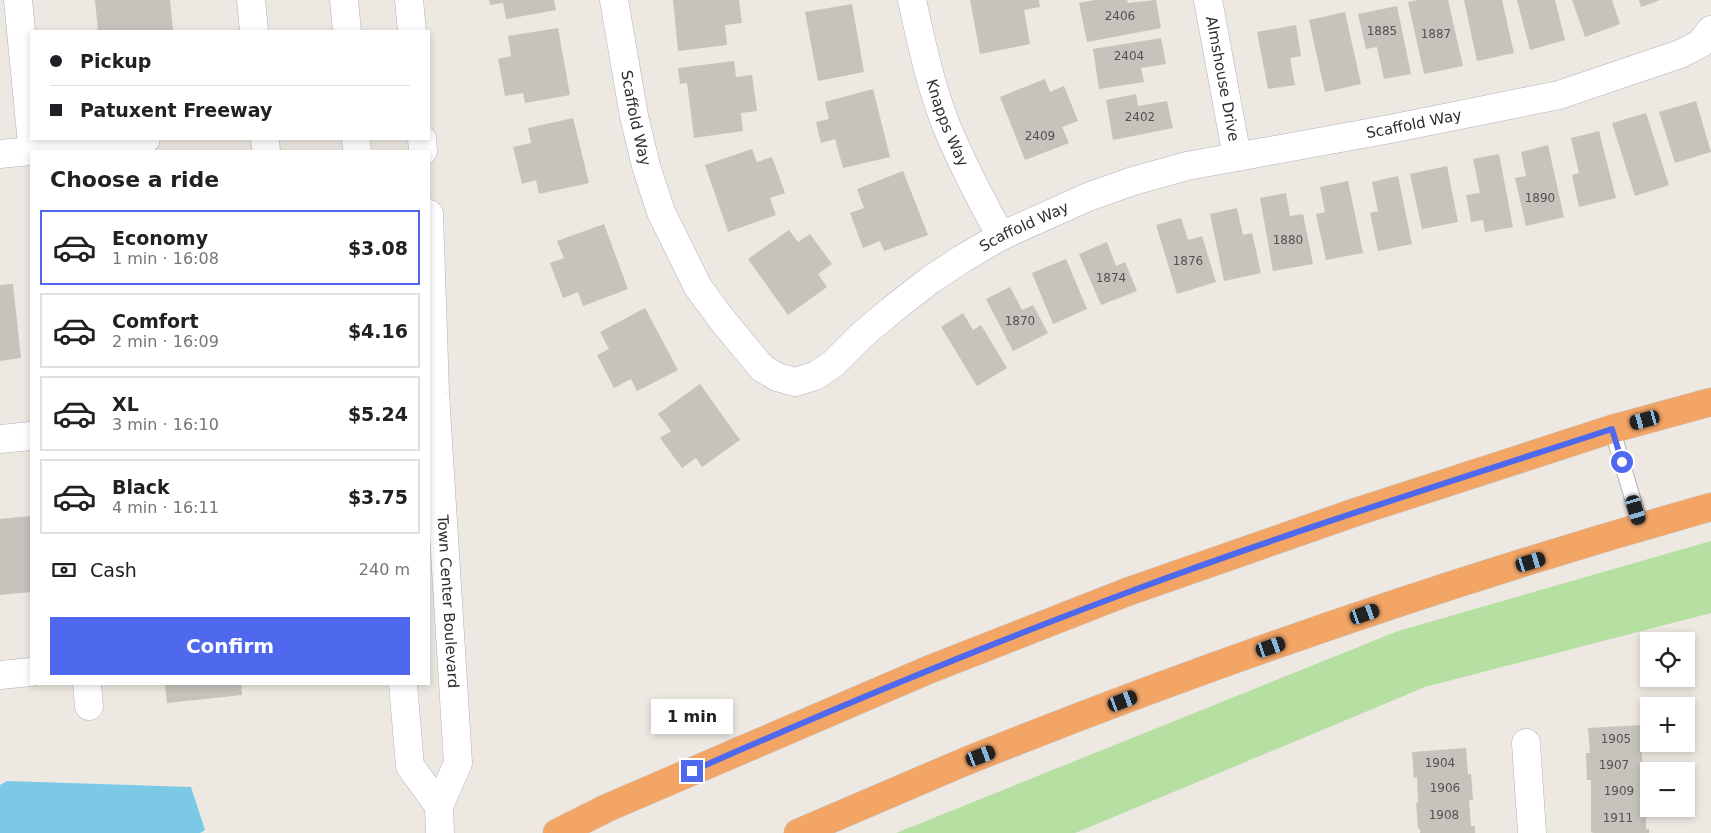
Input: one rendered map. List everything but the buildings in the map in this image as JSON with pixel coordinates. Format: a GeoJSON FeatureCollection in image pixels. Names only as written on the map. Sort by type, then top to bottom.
{"type":"FeatureCollection","features":[{"type":"Feature","properties":{"kind":"highway"},"geometry":{"type":"LineString","coordinates":[[557,833],[607,808],[928,670],[1127,592],[1356,512],[1612,429],[1711,402]]}},
{"type":"Feature","properties":{"kind":"highway"},"geometry":{"type":"LineString","coordinates":[[798,833],[963,763],[1158,687],[1384,608],[1641,527],[1711,507]]}},
{"type":"Feature","properties":{"kind":"street"},"geometry":{"type":"LineString","coordinates":[[18,0],[30,124]]}},
{"type":"Feature","properties":{"kind":"street"},"geometry":{"type":"LineString","coordinates":[[251,0],[254,30]]}},
{"type":"Feature","properties":{"kind":"street"},"geometry":{"type":"LineString","coordinates":[[344,0],[347,30]]}},
{"type":"Feature","properties":{"kind":"street"},"geometry":{"type":"LineString","coordinates":[[409,0],[412,30]]}},
{"type":"Feature","properties":{"kind":"street","name":"Scaffold Way"},"geometry":{"type":"LineString","coordinates":[[614,0],[634,116],[646,166],[661,212],[698,287],[723,321],[762,368],[777,377],[795,382],[814,376],[832,364],[862,335],[930,280],[1001,236],[1088,197],[1133,181],[1187,166],[1390,129],[1559,95],[1680,54],[1700,44],[1711,30]]}},
{"type":"Feature","properties":{"kind":"street","name":"Knapps Way"},"geometry":{"type":"LineString","coordinates":[[912,0],[929,74],[950,136],[1001,236]]}},
{"type":"Feature","properties":{"kind":"street","name":"Almshouse Drive"},"geometry":{"type":"LineString","coordinates":[[1208,0],[1237,157]]}},
{"type":"Feature","properties":{"kind":"street"},"geometry":{"type":"LineString","coordinates":[[42,150],[137,140]]}},
{"type":"Feature","properties":{"kind":"street"},"geometry":{"type":"LineString","coordinates":[[0,154],[30,151]]}},
{"type":"Feature","properties":{"kind":"street","name":"Town Center Boulevard"},"geometry":{"type":"LineString","coordinates":[[430,241],[436,403],[458,763],[439,806],[440,833]]}},
{"type":"Feature","properties":{"kind":"street"},"geometry":{"type":"LineString","coordinates":[[0,439],[30,436]]}},
{"type":"Feature","properties":{"kind":"street"},"geometry":{"type":"LineString","coordinates":[[0,675],[30,672]]}},
{"type":"Feature","properties":{"kind":"street"},"geometry":{"type":"LineString","coordinates":[[403,685],[410,766],[439,806]]}},
{"type":"Feature","properties":{"kind":"street"},"geometry":{"type":"LineString","coordinates":[[1526,743],[1532,833]]}},
{"type":"Feature","properties":{"kind":"lane"},"geometry":{"type":"LineString","coordinates":[[1612,429],[1641,527]]}},
{"type":"Feature","properties":{"kind":"green space"},"geometry":{"type":"Polygon","coordinates":[[[1711,541],[1711,613],[1425,687],[1075,833],[896,833],[1398,631],[1711,541]]]}},
{"type":"Feature","properties":{"kind":"water"},"geometry":{"type":"Polygon","coordinates":[[[7,781],[191,787],[205,830],[200,833],[0,833],[0,785],[7,781]]]}},
{"type":"Feature","properties":{"kind":"route"},"geometry":{"type":"LineString","coordinates":[[692,771],[946,662],[1127,592],[1356,512],[1612,429],[1622,462]]}}]}
